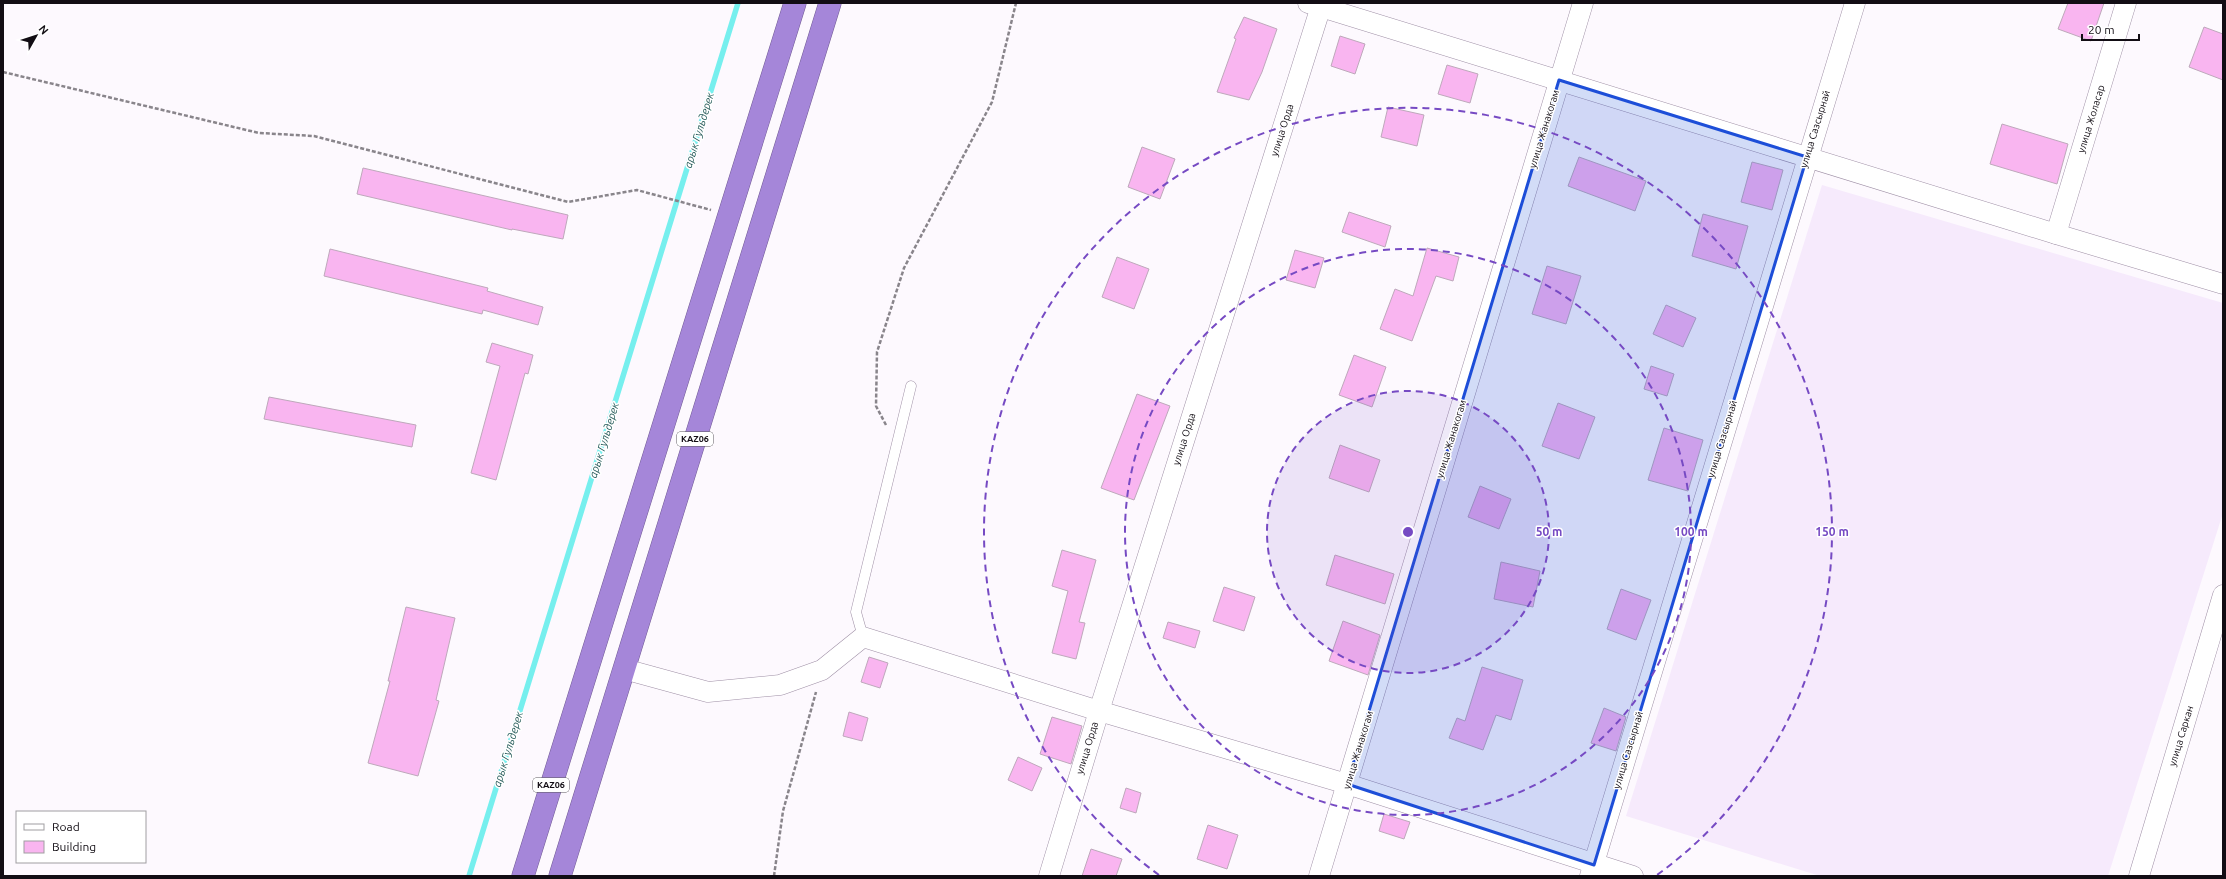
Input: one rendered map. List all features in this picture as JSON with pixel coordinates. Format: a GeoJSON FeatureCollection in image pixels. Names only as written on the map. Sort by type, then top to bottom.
{"type":"FeatureCollection","features":[{"type":"Feature","properties":{"kind":"highway","name":"KАZ06"},"geometry":{"type":"LineString","coordinates":[[523,876],[795,3]]}},
{"type":"Feature","properties":{"kind":"highway","name":"KАZ06"},"geometry":{"type":"LineString","coordinates":[[560,876],[830,3]]}},
{"type":"Feature","properties":{"kind":"highway"},"geometry":{"type":"LineString","coordinates":[[579,694],[613,704]]}},
{"type":"Feature","properties":{"kind":"street","name":"улица Жанакогам"},"geometry":{"type":"LineString","coordinates":[[1319,876],[1583,3]]}},
{"type":"Feature","properties":{"kind":"street","name":"улица Сазсырнай"},"geometry":{"type":"LineString","coordinates":[[1592,870],[1807,157],[1855,3]]}},
{"type":"Feature","properties":{"kind":"street","name":"улица Жоласар"},"geometry":{"type":"LineString","coordinates":[[2056,234],[2126,3]]}},
{"type":"Feature","properties":{"kind":"street"},"geometry":{"type":"LineString","coordinates":[[1317,4],[2056,234],[2223,284]]}},
{"type":"Feature","properties":{"kind":"street","name":"улица Орда"},"geometry":{"type":"LineString","coordinates":[[1049,876],[1317,4]]}},
{"type":"Feature","properties":{"kind":"street","name":"улица Саркан"},"geometry":{"type":"LineString","coordinates":[[2139,876],[2223,595]]}},
{"type":"Feature","properties":{"kind":"street"},"geometry":{"type":"LineString","coordinates":[[624,669],[708,692],[780,685],[822,670],[863,637],[1099,711],[1347,784],[1592,870],[1634,876]]}},
{"type":"Feature","properties":{"kind":"lane"},"geometry":{"type":"LineString","coordinates":[[863,637],[856,612],[910,386]]}},
{"type":"Feature","properties":{"kind":"path"},"geometry":{"type":"LineString","coordinates":[[897,445],[876,406],[877,352],[904,268],[992,102],[1016,3]]}},
{"type":"Feature","properties":{"kind":"path"},"geometry":{"type":"LineString","coordinates":[[3,72],[259,133],[314,136],[568,202],[637,190],[729,215]]}},
{"type":"Feature","properties":{"kind":"path"},"geometry":{"type":"LineString","coordinates":[[774,876],[783,811],[822,670]]}},
{"type":"Feature","properties":{"kind":"highlighted area"},"geometry":{"type":"Polygon","coordinates":[[[1559,80],[1807,157],[1594,865],[1347,784],[1559,80]]]}},
{"type":"Feature","properties":{"kind":"shaded area"},"geometry":{"type":"Polygon","coordinates":[[[1822,185],[2223,303],[2223,513],[2108,876],[1820,876],[1626,816],[1822,185]]]}},
{"type":"Feature","properties":{"kind":"building"},"geometry":{"type":"Polygon","coordinates":[[[2068,3],[2104,3],[2091,41],[2058,29],[2068,3]]]}},
{"type":"Feature","properties":{"kind":"building"},"geometry":{"type":"Polygon","coordinates":[[[1244,17],[1277,29],[1262,72],[1249,100],[1217,92],[1236,39],[1234,38],[1244,17]]]}},
{"type":"Feature","properties":{"kind":"building"},"geometry":{"type":"Polygon","coordinates":[[[2204,27],[2223,34],[2223,80],[2189,67],[2204,27]]]}},
{"type":"Feature","properties":{"kind":"building"},"geometry":{"type":"Polygon","coordinates":[[[1340,36],[1365,44],[1355,74],[1331,66],[1340,36]]]}},
{"type":"Feature","properties":{"kind":"building"},"geometry":{"type":"Polygon","coordinates":[[[1447,65],[1478,74],[1470,103],[1438,94],[1447,65]]]}},
{"type":"Feature","properties":{"kind":"building"},"geometry":{"type":"Polygon","coordinates":[[[1388,107],[1424,115],[1417,146],[1381,137],[1388,107]]]}},
{"type":"Feature","properties":{"kind":"building"},"geometry":{"type":"Polygon","coordinates":[[[2002,124],[2068,144],[2057,184],[1990,164],[2002,124]]]}},
{"type":"Feature","properties":{"kind":"building"},"geometry":{"type":"Polygon","coordinates":[[[1142,147],[1175,159],[1160,199],[1128,187],[1142,147]]]}},
{"type":"Feature","properties":{"kind":"building"},"geometry":{"type":"Polygon","coordinates":[[[1579,157],[1646,181],[1635,211],[1568,186],[1579,157]]]}},
{"type":"Feature","properties":{"kind":"building"},"geometry":{"type":"Polygon","coordinates":[[[1752,162],[1783,170],[1772,210],[1741,202],[1752,162]]]}},
{"type":"Feature","properties":{"kind":"building"},"geometry":{"type":"Polygon","coordinates":[[[363,168],[568,215],[563,239],[512,230],[357,194],[363,168]]]}},
{"type":"Feature","properties":{"kind":"building"},"geometry":{"type":"Polygon","coordinates":[[[1349,212],[1391,226],[1385,247],[1342,232],[1349,212]]]}},
{"type":"Feature","properties":{"kind":"building"},"geometry":{"type":"Polygon","coordinates":[[[1703,214],[1748,226],[1736,269],[1692,256],[1703,214]]]}},
{"type":"Feature","properties":{"kind":"building"},"geometry":{"type":"Polygon","coordinates":[[[1427,248],[1459,257],[1453,281],[1436,276],[1412,341],[1380,329],[1395,289],[1413,296],[1427,248]]]}},
{"type":"Feature","properties":{"kind":"building"},"geometry":{"type":"Polygon","coordinates":[[[330,249],[488,288],[487,291],[543,307],[538,325],[483,310],[482,314],[324,276],[330,249]]]}},
{"type":"Feature","properties":{"kind":"building"},"geometry":{"type":"Polygon","coordinates":[[[1295,250],[1324,258],[1315,288],[1286,280],[1295,250]]]}},
{"type":"Feature","properties":{"kind":"building"},"geometry":{"type":"Polygon","coordinates":[[[1117,257],[1149,269],[1134,309],[1102,297],[1117,257]]]}},
{"type":"Feature","properties":{"kind":"building"},"geometry":{"type":"Polygon","coordinates":[[[1547,266],[1581,276],[1566,324],[1532,314],[1547,266]]]}},
{"type":"Feature","properties":{"kind":"building"},"geometry":{"type":"Polygon","coordinates":[[[1666,305],[1696,318],[1683,347],[1653,334],[1666,305]]]}},
{"type":"Feature","properties":{"kind":"building"},"geometry":{"type":"Polygon","coordinates":[[[492,343],[533,355],[528,374],[525,373],[496,480],[471,473],[500,366],[486,362],[492,343]]]}},
{"type":"Feature","properties":{"kind":"building"},"geometry":{"type":"Polygon","coordinates":[[[1354,355],[1386,367],[1372,407],[1339,395],[1354,355]]]}},
{"type":"Feature","properties":{"kind":"building"},"geometry":{"type":"Polygon","coordinates":[[[1651,366],[1674,374],[1667,396],[1644,389],[1651,366]]]}},
{"type":"Feature","properties":{"kind":"building"},"geometry":{"type":"Polygon","coordinates":[[[1137,394],[1170,406],[1134,500],[1101,488],[1137,394]]]}},
{"type":"Feature","properties":{"kind":"building"},"geometry":{"type":"Polygon","coordinates":[[[269,397],[416,425],[412,447],[264,419],[269,397]]]}},
{"type":"Feature","properties":{"kind":"building"},"geometry":{"type":"Polygon","coordinates":[[[1558,403],[1595,417],[1579,459],[1542,446],[1558,403]]]}},
{"type":"Feature","properties":{"kind":"building"},"geometry":{"type":"Polygon","coordinates":[[[1664,428],[1703,440],[1688,491],[1648,480],[1664,428]]]}},
{"type":"Feature","properties":{"kind":"building"},"geometry":{"type":"Polygon","coordinates":[[[1340,445],[1380,460],[1369,492],[1329,478],[1340,445]]]}},
{"type":"Feature","properties":{"kind":"building"},"geometry":{"type":"Polygon","coordinates":[[[1480,486],[1511,499],[1499,529],[1468,517],[1480,486]]]}},
{"type":"Feature","properties":{"kind":"building"},"geometry":{"type":"Polygon","coordinates":[[[1062,550],[1096,560],[1079,622],[1085,623],[1076,659],[1052,653],[1068,591],[1052,586],[1062,550]]]}},
{"type":"Feature","properties":{"kind":"building"},"geometry":{"type":"Polygon","coordinates":[[[1335,555],[1394,574],[1385,604],[1326,585],[1335,555]]]}},
{"type":"Feature","properties":{"kind":"building"},"geometry":{"type":"Polygon","coordinates":[[[1501,562],[1540,571],[1533,607],[1494,599],[1501,562]]]}},
{"type":"Feature","properties":{"kind":"building"},"geometry":{"type":"Polygon","coordinates":[[[1224,587],[1255,597],[1244,631],[1213,621],[1224,587]]]}},
{"type":"Feature","properties":{"kind":"building"},"geometry":{"type":"Polygon","coordinates":[[[1621,589],[1651,600],[1636,640],[1607,629],[1621,589]]]}},
{"type":"Feature","properties":{"kind":"building"},"geometry":{"type":"Polygon","coordinates":[[[406,607],[455,618],[436,700],[439,701],[418,776],[368,763],[390,681],[388,681],[406,607]]]}},
{"type":"Feature","properties":{"kind":"building"},"geometry":{"type":"Polygon","coordinates":[[[1343,621],[1380,635],[1368,675],[1329,661],[1343,621]]]}},
{"type":"Feature","properties":{"kind":"building"},"geometry":{"type":"Polygon","coordinates":[[[1168,622],[1200,631],[1195,648],[1163,638],[1168,622]]]}},
{"type":"Feature","properties":{"kind":"building"},"geometry":{"type":"Polygon","coordinates":[[[869,657],[888,663],[880,688],[861,682],[869,657]]]}},
{"type":"Feature","properties":{"kind":"building"},"geometry":{"type":"Polygon","coordinates":[[[1482,667],[1523,680],[1511,720],[1496,715],[1483,750],[1449,738],[1457,718],[1465,721],[1482,667]]]}},
{"type":"Feature","properties":{"kind":"building"},"geometry":{"type":"Polygon","coordinates":[[[1604,708],[1626,717],[1616,751],[1591,743],[1604,708]]]}},
{"type":"Feature","properties":{"kind":"building"},"geometry":{"type":"Polygon","coordinates":[[[849,712],[868,718],[862,741],[843,736],[849,712]]]}},
{"type":"Feature","properties":{"kind":"building"},"geometry":{"type":"Polygon","coordinates":[[[1052,717],[1082,726],[1071,764],[1040,754],[1052,717]]]}},
{"type":"Feature","properties":{"kind":"building"},"geometry":{"type":"Polygon","coordinates":[[[1018,757],[1042,768],[1032,791],[1008,780],[1018,757]]]}},
{"type":"Feature","properties":{"kind":"building"},"geometry":{"type":"Polygon","coordinates":[[[1126,788],[1141,793],[1136,813],[1120,808],[1126,788]]]}},
{"type":"Feature","properties":{"kind":"building"},"geometry":{"type":"Polygon","coordinates":[[[1384,814],[1410,822],[1404,839],[1379,831],[1384,814]]]}},
{"type":"Feature","properties":{"kind":"building"},"geometry":{"type":"Polygon","coordinates":[[[1208,825],[1238,835],[1227,869],[1197,859],[1208,825]]]}},
{"type":"Feature","properties":{"kind":"building"},"geometry":{"type":"Polygon","coordinates":[[[1091,849],[1122,859],[1116,876],[1082,876],[1091,849]]]}},
{"type":"Feature","properties":{"kind":"waterway","name":"арык Гульдерек"},"geometry":{"type":"LineString","coordinates":[[469,876],[738,3]]}}]}
